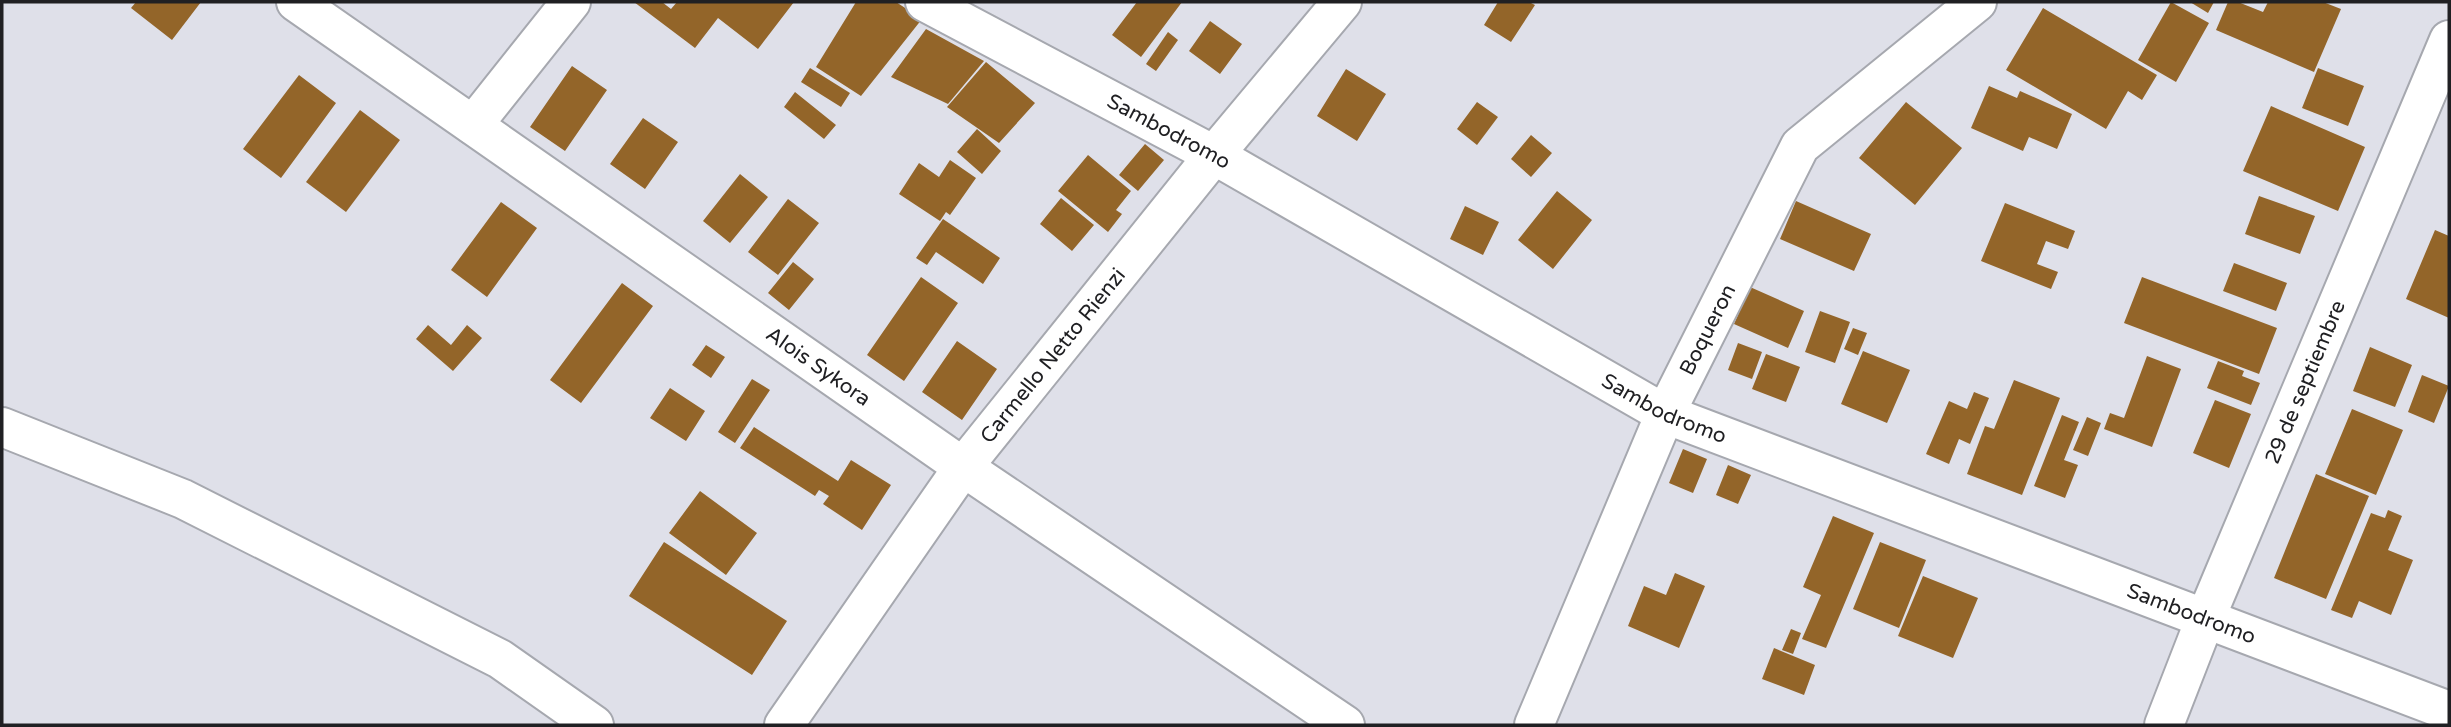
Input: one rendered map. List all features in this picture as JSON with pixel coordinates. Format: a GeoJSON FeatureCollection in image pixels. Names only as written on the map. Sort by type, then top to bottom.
{"type":"FeatureCollection","features":[{"type":"Feature","properties":{"kind":"street","name":"Alois Sykora"},"geometry":{"type":"LineString","coordinates":[[296,2],[963,467],[1345,725]]}},
{"type":"Feature","properties":{"kind":"street"},"geometry":{"type":"LineString","coordinates":[[473,125],[571,2]]}},
{"type":"Feature","properties":{"kind":"street","name":"Sambodromo"},"geometry":{"type":"LineString","coordinates":[[925,2],[1214,155],[1664,414],[2449,711]]}},
{"type":"Feature","properties":{"kind":"street","name":"Carmello Netto Rienzi"},"geometry":{"type":"LineString","coordinates":[[784,725],[963,467],[1214,155],[1342,2]]}},
{"type":"Feature","properties":{"kind":"street","name":"Boqueron"},"geometry":{"type":"LineString","coordinates":[[1534,725],[1664,414],[1800,146],[1977,2]]}},
{"type":"Feature","properties":{"kind":"street","name":"29 de septiembre"},"geometry":{"type":"LineString","coordinates":[[2164,725],[2206,617],[2449,40]]}},
{"type":"Feature","properties":{"kind":"street"},"geometry":{"type":"LineString","coordinates":[[2,427],[183,499],[500,659],[594,725]]}},
{"type":"Feature","properties":{"kind":"building"},"geometry":{"type":"Polygon","coordinates":[[[136,2],[201,2],[172,40],[131,8],[136,2]]]}},
{"type":"Feature","properties":{"kind":"building"},"geometry":{"type":"Polygon","coordinates":[[[634,2],[662,2],[671,9],[677,2],[794,2],[758,49],[718,18],[695,48],[634,2]]]}},
{"type":"Feature","properties":{"kind":"building"},"geometry":{"type":"Polygon","coordinates":[[[856,2],[896,2],[922,19],[861,96],[816,67],[856,2]]]}},
{"type":"Feature","properties":{"kind":"building"},"geometry":{"type":"Polygon","coordinates":[[[1137,2],[1182,2],[1141,57],[1112,35],[1137,2]]]}},
{"type":"Feature","properties":{"kind":"building"},"geometry":{"type":"Polygon","coordinates":[[[1498,2],[1529,2],[1535,5],[1511,42],[1484,25],[1498,2]]]}},
{"type":"Feature","properties":{"kind":"building"},"geometry":{"type":"Polygon","coordinates":[[[2171,2],[2209,23],[2176,82],[2138,60],[2171,2]]]}},
{"type":"Feature","properties":{"kind":"building"},"geometry":{"type":"Polygon","coordinates":[[[2190,2],[2214,2],[2208,13],[2190,2]]]}},
{"type":"Feature","properties":{"kind":"building"},"geometry":{"type":"Polygon","coordinates":[[[2228,2],[2238,2],[2263,12],[2268,2],[2323,2],[2341,9],[2314,72],[2216,30],[2228,2]]]}},
{"type":"Feature","properties":{"kind":"building"},"geometry":{"type":"Polygon","coordinates":[[[2043,8],[2157,75],[2142,100],[2128,91],[2106,129],[2006,70],[2043,8]]]}},
{"type":"Feature","properties":{"kind":"building"},"geometry":{"type":"Polygon","coordinates":[[[1210,21],[1242,44],[1220,74],[1189,51],[1210,21]]]}},
{"type":"Feature","properties":{"kind":"building"},"geometry":{"type":"Polygon","coordinates":[[[926,29],[984,61],[948,104],[891,77],[926,29]]]}},
{"type":"Feature","properties":{"kind":"building"},"geometry":{"type":"Polygon","coordinates":[[[1168,32],[1178,40],[1156,71],[1146,64],[1168,32]]]}},
{"type":"Feature","properties":{"kind":"building"},"geometry":{"type":"Polygon","coordinates":[[[986,62],[1035,103],[999,143],[947,107],[986,62]]]}},
{"type":"Feature","properties":{"kind":"building"},"geometry":{"type":"Polygon","coordinates":[[[572,66],[607,90],[565,151],[530,127],[572,66]]]}},
{"type":"Feature","properties":{"kind":"building"},"geometry":{"type":"Polygon","coordinates":[[[810,68],[850,93],[841,107],[801,82],[810,68]]]}},
{"type":"Feature","properties":{"kind":"building"},"geometry":{"type":"Polygon","coordinates":[[[2318,68],[2364,86],[2348,126],[2302,108],[2318,68]]]}},
{"type":"Feature","properties":{"kind":"building"},"geometry":{"type":"Polygon","coordinates":[[[1346,69],[1386,94],[1357,141],[1317,116],[1346,69]]]}},
{"type":"Feature","properties":{"kind":"building"},"geometry":{"type":"Polygon","coordinates":[[[299,75],[336,103],[281,178],[243,149],[299,75]]]}},
{"type":"Feature","properties":{"kind":"building"},"geometry":{"type":"Polygon","coordinates":[[[1989,86],[2017,98],[2020,91],[2072,114],[2057,149],[2029,137],[2023,151],[1971,128],[1989,86]]]}},
{"type":"Feature","properties":{"kind":"building"},"geometry":{"type":"Polygon","coordinates":[[[795,92],[836,125],[824,139],[784,107],[795,92]]]}},
{"type":"Feature","properties":{"kind":"building"},"geometry":{"type":"Polygon","coordinates":[[[1477,102],[1498,117],[1477,145],[1457,129],[1477,102]]]}},
{"type":"Feature","properties":{"kind":"building"},"geometry":{"type":"Polygon","coordinates":[[[1906,102],[1962,148],[1915,205],[1859,158],[1906,102]]]}},
{"type":"Feature","properties":{"kind":"building"},"geometry":{"type":"Polygon","coordinates":[[[2271,106],[2365,147],[2338,211],[2243,171],[2271,106]]]}},
{"type":"Feature","properties":{"kind":"building"},"geometry":{"type":"Polygon","coordinates":[[[360,110],[400,140],[346,212],[306,182],[360,110]]]}},
{"type":"Feature","properties":{"kind":"building"},"geometry":{"type":"Polygon","coordinates":[[[643,118],[678,142],[645,189],[610,164],[643,118]]]}},
{"type":"Feature","properties":{"kind":"building"},"geometry":{"type":"Polygon","coordinates":[[[977,129],[1001,151],[982,174],[957,152],[977,129]]]}},
{"type":"Feature","properties":{"kind":"building"},"geometry":{"type":"Polygon","coordinates":[[[1531,135],[1552,153],[1531,177],[1511,159],[1531,135]]]}},
{"type":"Feature","properties":{"kind":"building"},"geometry":{"type":"Polygon","coordinates":[[[1145,144],[1164,160],[1138,191],[1119,175],[1145,144]]]}},
{"type":"Feature","properties":{"kind":"building"},"geometry":{"type":"Polygon","coordinates":[[[1088,155],[1131,191],[1116,210],[1122,214],[1108,232],[1058,191],[1088,155]]]}},
{"type":"Feature","properties":{"kind":"building"},"geometry":{"type":"Polygon","coordinates":[[[950,160],[976,178],[950,215],[946,212],[940,221],[899,194],[919,163],[939,177],[950,160]]]}},
{"type":"Feature","properties":{"kind":"building"},"geometry":{"type":"Polygon","coordinates":[[[740,174],[768,197],[730,243],[703,221],[740,174]]]}},
{"type":"Feature","properties":{"kind":"building"},"geometry":{"type":"Polygon","coordinates":[[[1557,191],[1592,220],[1553,269],[1518,240],[1557,191]]]}},
{"type":"Feature","properties":{"kind":"building"},"geometry":{"type":"Polygon","coordinates":[[[2259,196],[2315,216],[2300,254],[2245,234],[2259,196]]]}},
{"type":"Feature","properties":{"kind":"building"},"geometry":{"type":"Polygon","coordinates":[[[1061,198],[1094,225],[1072,251],[1040,224],[1061,198]]]}},
{"type":"Feature","properties":{"kind":"building"},"geometry":{"type":"Polygon","coordinates":[[[788,199],[819,223],[778,275],[748,252],[788,199]]]}},
{"type":"Feature","properties":{"kind":"building"},"geometry":{"type":"Polygon","coordinates":[[[1796,201],[1871,234],[1854,271],[1780,239],[1796,201]]]}},
{"type":"Feature","properties":{"kind":"building"},"geometry":{"type":"Polygon","coordinates":[[[501,202],[537,228],[487,297],[451,270],[501,202]]]}},
{"type":"Feature","properties":{"kind":"building"},"geometry":{"type":"Polygon","coordinates":[[[2005,203],[2075,231],[2068,249],[2046,241],[2037,264],[2058,272],[2051,289],[1981,261],[2005,203]]]}},
{"type":"Feature","properties":{"kind":"building"},"geometry":{"type":"Polygon","coordinates":[[[1465,206],[1499,222],[1483,255],[1450,239],[1465,206]]]}},
{"type":"Feature","properties":{"kind":"building"},"geometry":{"type":"Polygon","coordinates":[[[943,219],[1000,258],[983,284],[936,252],[927,265],[916,258],[943,219]]]}},
{"type":"Feature","properties":{"kind":"building"},"geometry":{"type":"Polygon","coordinates":[[[2435,230],[2449,236],[2449,318],[2406,299],[2435,230]]]}},
{"type":"Feature","properties":{"kind":"building"},"geometry":{"type":"Polygon","coordinates":[[[793,262],[814,279],[789,310],[768,293],[793,262]]]}},
{"type":"Feature","properties":{"kind":"building"},"geometry":{"type":"Polygon","coordinates":[[[2234,263],[2287,283],[2276,311],[2223,291],[2234,263]]]}},
{"type":"Feature","properties":{"kind":"building"},"geometry":{"type":"Polygon","coordinates":[[[921,277],[958,303],[904,381],[867,355],[921,277]]]}},
{"type":"Feature","properties":{"kind":"building"},"geometry":{"type":"Polygon","coordinates":[[[2142,277],[2277,328],[2259,374],[2124,323],[2142,277]]]}},
{"type":"Feature","properties":{"kind":"building"},"geometry":{"type":"Polygon","coordinates":[[[622,283],[653,306],[581,403],[550,380],[622,283]]]}},
{"type":"Feature","properties":{"kind":"building"},"geometry":{"type":"Polygon","coordinates":[[[1750,287],[1804,311],[1788,348],[1734,324],[1750,287]]]}},
{"type":"Feature","properties":{"kind":"building"},"geometry":{"type":"Polygon","coordinates":[[[1820,311],[1850,322],[1835,363],[1805,352],[1820,311]]]}},
{"type":"Feature","properties":{"kind":"building"},"geometry":{"type":"Polygon","coordinates":[[[428,325],[451,345],[467,325],[482,338],[453,371],[416,339],[428,325]]]}},
{"type":"Feature","properties":{"kind":"building"},"geometry":{"type":"Polygon","coordinates":[[[1853,328],[1867,333],[1858,355],[1844,349],[1853,328]]]}},
{"type":"Feature","properties":{"kind":"building"},"geometry":{"type":"Polygon","coordinates":[[[957,341],[997,369],[962,420],[922,392],[957,341]]]}},
{"type":"Feature","properties":{"kind":"building"},"geometry":{"type":"Polygon","coordinates":[[[1738,343],[1762,352],[1752,379],[1728,370],[1738,343]]]}},
{"type":"Feature","properties":{"kind":"building"},"geometry":{"type":"Polygon","coordinates":[[[706,345],[725,357],[711,378],[692,365],[706,345]]]}},
{"type":"Feature","properties":{"kind":"building"},"geometry":{"type":"Polygon","coordinates":[[[2370,347],[2412,365],[2395,407],[2353,391],[2370,347]]]}},
{"type":"Feature","properties":{"kind":"building"},"geometry":{"type":"Polygon","coordinates":[[[1863,351],[1910,370],[1887,423],[1841,404],[1863,351]]]}},
{"type":"Feature","properties":{"kind":"building"},"geometry":{"type":"Polygon","coordinates":[[[1766,354],[1800,367],[1786,402],[1752,389],[1766,354]]]}},
{"type":"Feature","properties":{"kind":"building"},"geometry":{"type":"Polygon","coordinates":[[[2147,356],[2181,369],[2152,447],[2104,429],[2110,413],[2124,418],[2147,356]]]}},
{"type":"Feature","properties":{"kind":"building"},"geometry":{"type":"Polygon","coordinates":[[[2218,361],[2244,371],[2242,376],[2260,383],[2251,405],[2207,388],[2218,361]]]}},
{"type":"Feature","properties":{"kind":"building"},"geometry":{"type":"Polygon","coordinates":[[[2422,375],[2449,386],[2434,423],[2408,412],[2422,375]]]}},
{"type":"Feature","properties":{"kind":"building"},"geometry":{"type":"Polygon","coordinates":[[[752,379],[770,390],[735,443],[718,432],[752,379]]]}},
{"type":"Feature","properties":{"kind":"building"},"geometry":{"type":"Polygon","coordinates":[[[2014,380],[2060,398],[2022,495],[1967,474],[1985,426],[1994,429],[2014,380]]]}},
{"type":"Feature","properties":{"kind":"building"},"geometry":{"type":"Polygon","coordinates":[[[670,388],[705,411],[686,441],[650,418],[670,388]]]}},
{"type":"Feature","properties":{"kind":"building"},"geometry":{"type":"Polygon","coordinates":[[[1974,392],[1989,398],[1970,444],[1959,439],[1949,464],[1926,454],[1949,401],[1967,409],[1974,392]]]}},
{"type":"Feature","properties":{"kind":"building"},"geometry":{"type":"Polygon","coordinates":[[[2215,400],[2251,414],[2229,468],[2193,453],[2215,400]]]}},
{"type":"Feature","properties":{"kind":"building"},"geometry":{"type":"Polygon","coordinates":[[[2352,409],[2403,430],[2376,495],[2325,474],[2352,409]]]}},
{"type":"Feature","properties":{"kind":"building"},"geometry":{"type":"Polygon","coordinates":[[[2062,415],[2079,422],[2064,460],[2078,465],[2065,498],[2034,486],[2062,415]]]}},
{"type":"Feature","properties":{"kind":"building"},"geometry":{"type":"Polygon","coordinates":[[[2087,417],[2101,423],[2088,456],[2073,450],[2087,417]]]}},
{"type":"Feature","properties":{"kind":"building"},"geometry":{"type":"Polygon","coordinates":[[[754,427],[838,481],[851,460],[891,485],[862,530],[823,504],[829,496],[819,490],[815,496],[740,448],[754,427]]]}},
{"type":"Feature","properties":{"kind":"building"},"geometry":{"type":"Polygon","coordinates":[[[1683,449],[1707,459],[1693,493],[1669,483],[1683,449]]]}},
{"type":"Feature","properties":{"kind":"building"},"geometry":{"type":"Polygon","coordinates":[[[1728,465],[1751,475],[1738,504],[1716,495],[1728,465]]]}},
{"type":"Feature","properties":{"kind":"building"},"geometry":{"type":"Polygon","coordinates":[[[2316,474],[2369,496],[2326,599],[2274,578],[2316,474]]]}},
{"type":"Feature","properties":{"kind":"building"},"geometry":{"type":"Polygon","coordinates":[[[700,491],[757,533],[726,575],[669,533],[700,491]]]}},
{"type":"Feature","properties":{"kind":"building"},"geometry":{"type":"Polygon","coordinates":[[[2388,510],[2402,516],[2388,550],[2413,560],[2391,615],[2359,601],[2352,618],[2331,610],[2371,513],[2385,518],[2388,510]]]}},
{"type":"Feature","properties":{"kind":"building"},"geometry":{"type":"Polygon","coordinates":[[[1833,516],[1874,533],[1826,648],[1802,639],[1821,595],[1803,587],[1833,516]]]}},
{"type":"Feature","properties":{"kind":"building"},"geometry":{"type":"Polygon","coordinates":[[[664,542],[787,621],[752,675],[629,596],[664,542]]]}},
{"type":"Feature","properties":{"kind":"building"},"geometry":{"type":"Polygon","coordinates":[[[1880,542],[1926,560],[1899,628],[1853,609],[1880,542]]]}},
{"type":"Feature","properties":{"kind":"building"},"geometry":{"type":"Polygon","coordinates":[[[1675,573],[1705,586],[1679,648],[1628,626],[1644,586],[1666,595],[1675,573]]]}},
{"type":"Feature","properties":{"kind":"building"},"geometry":{"type":"Polygon","coordinates":[[[1923,576],[1978,598],[1953,658],[1898,636],[1923,576]]]}},
{"type":"Feature","properties":{"kind":"building"},"geometry":{"type":"Polygon","coordinates":[[[1791,629],[1801,633],[1793,654],[1782,650],[1791,629]]]}},
{"type":"Feature","properties":{"kind":"building"},"geometry":{"type":"Polygon","coordinates":[[[1774,648],[1815,665],[1804,695],[1762,679],[1774,648]]]}}]}
